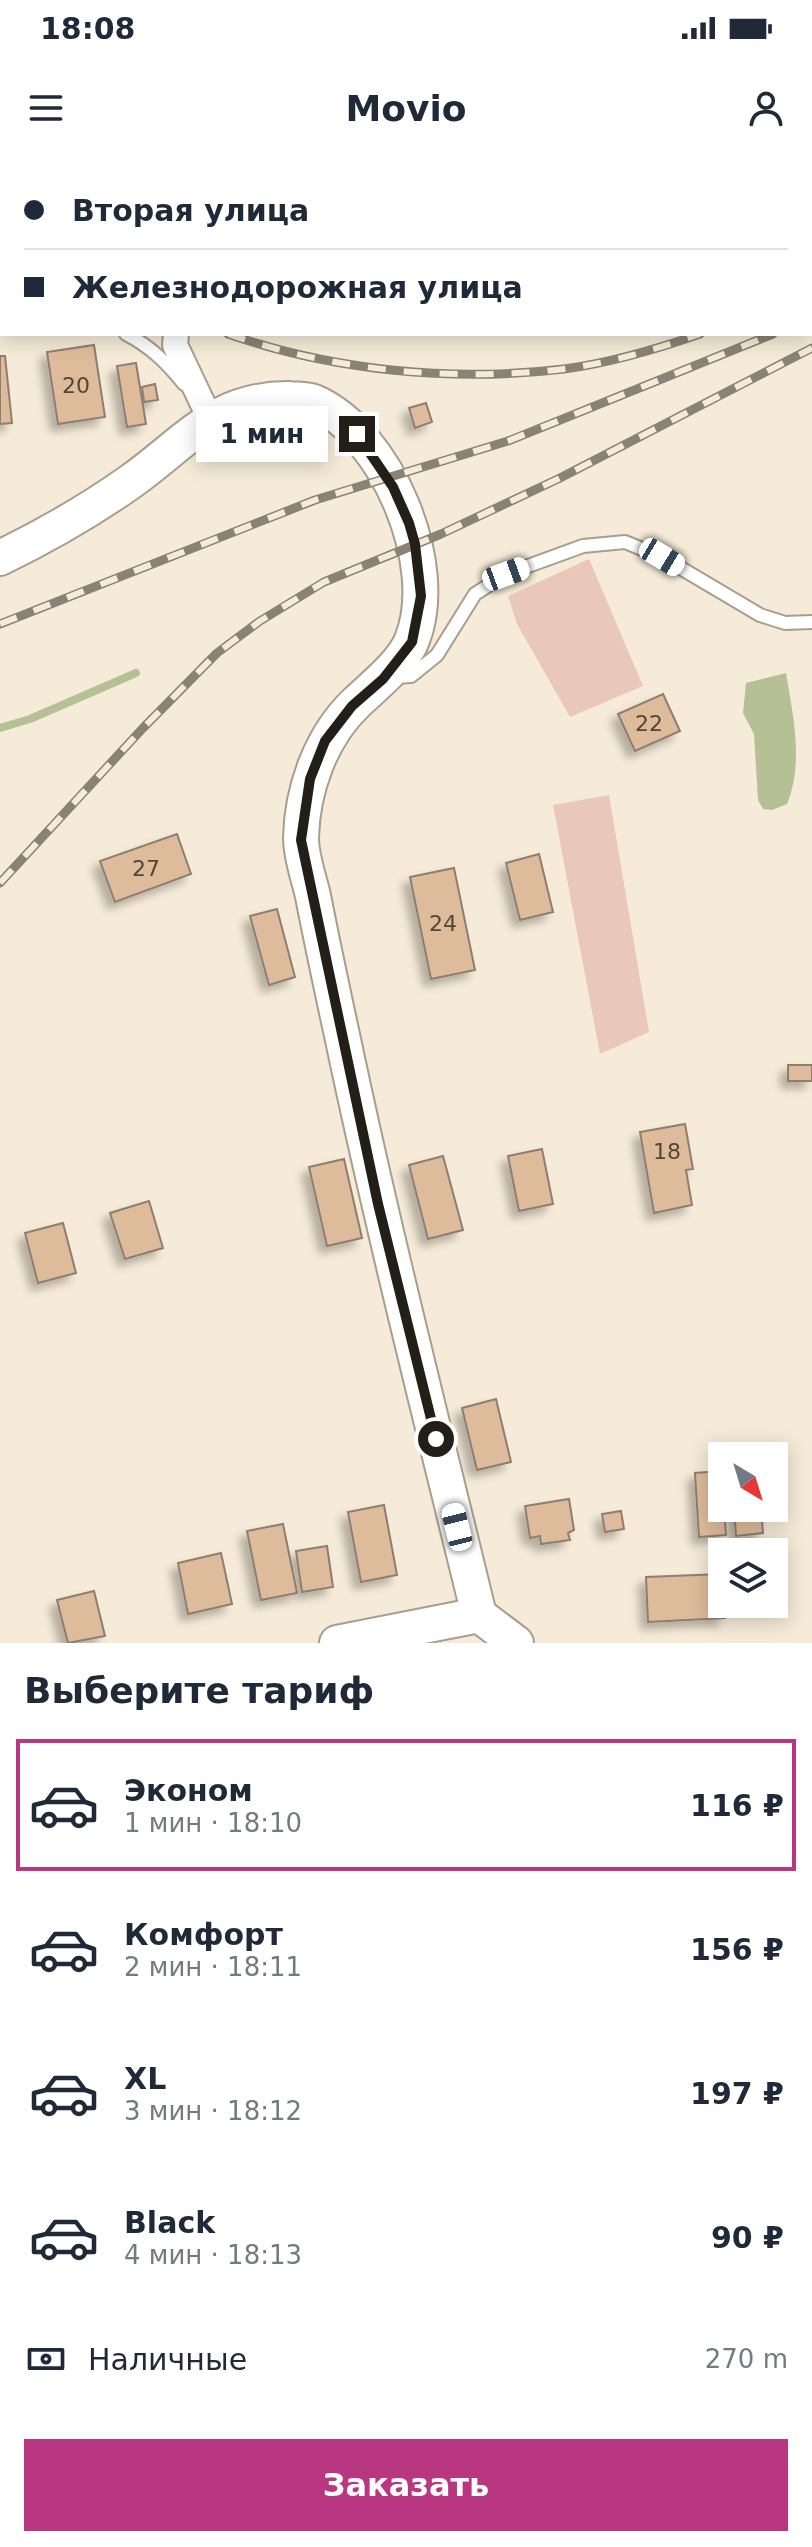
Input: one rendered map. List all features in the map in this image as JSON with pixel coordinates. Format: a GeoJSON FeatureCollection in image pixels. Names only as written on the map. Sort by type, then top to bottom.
{"type":"FeatureCollection","features":[{"type":"Feature","properties":{"kind":"street"},"geometry":{"type":"LineString","coordinates":[[176,336],[175,345],[210,419]]}},
{"type":"Feature","properties":{"kind":"street"},"geometry":{"type":"LineString","coordinates":[[0,558],[45,536],[131,481],[210,419],[264,399],[310,400],[346,421],[368,447],[401,505],[415,544],[421,596],[412,642],[383,679],[352,706],[325,741],[310,779],[301,840],[378,1204],[480,1622]]}},
{"type":"Feature","properties":{"kind":"street"},"geometry":{"type":"LineString","coordinates":[[337,1643],[480,1622],[516,1643]]}},
{"type":"Feature","properties":{"kind":"lane"},"geometry":{"type":"LineString","coordinates":[[130,336],[167,362],[210,419]]}},
{"type":"Feature","properties":{"kind":"lane"},"geometry":{"type":"LineString","coordinates":[[383,679],[411,676],[437,655],[475,594],[506,574],[583,546],[625,542],[662,557],[760,615],[785,623],[812,622]]}},
{"type":"Feature","properties":{"kind":"shaded area"},"geometry":{"type":"Polygon","coordinates":[[[589,559],[643,686],[570,717],[517,624],[508,596],[589,559]]]}},
{"type":"Feature","properties":{"kind":"shaded area"},"geometry":{"type":"Polygon","coordinates":[[[786,673],[796,739],[795,772],[787,804],[772,810],[763,809],[758,800],[754,734],[743,713],[746,683],[786,673]]]}},
{"type":"Feature","properties":{"kind":"shaded area"},"geometry":{"type":"Polygon","coordinates":[[[609,795],[649,1032],[600,1054],[553,805],[609,795]]]}},
{"type":"Feature","properties":{"kind":"building"},"geometry":{"type":"Polygon","coordinates":[[[94,345],[105,417],[58,424],[47,352],[94,345]]]}},
{"type":"Feature","properties":{"kind":"building"},"geometry":{"type":"Polygon","coordinates":[[[0,356],[5,356],[12,423],[0,424],[0,356]]]}},
{"type":"Feature","properties":{"kind":"building"},"geometry":{"type":"Polygon","coordinates":[[[136,363],[146,424],[127,427],[117,366],[136,363]]]}},
{"type":"Feature","properties":{"kind":"building"},"geometry":{"type":"Polygon","coordinates":[[[155,384],[158,400],[144,402],[142,387],[155,384]]]}},
{"type":"Feature","properties":{"kind":"building"},"geometry":{"type":"Polygon","coordinates":[[[426,403],[432,422],[415,428],[409,408],[426,403]]]}},
{"type":"Feature","properties":{"kind":"building"},"geometry":{"type":"Polygon","coordinates":[[[663,694],[680,731],[635,751],[618,714],[663,694]]]}},
{"type":"Feature","properties":{"kind":"building"},"geometry":{"type":"Polygon","coordinates":[[[177,834],[191,874],[115,902],[100,861],[177,834]]]}},
{"type":"Feature","properties":{"kind":"building"},"geometry":{"type":"Polygon","coordinates":[[[539,854],[553,912],[520,920],[506,863],[539,854]]]}},
{"type":"Feature","properties":{"kind":"building"},"geometry":{"type":"Polygon","coordinates":[[[454,868],[475,970],[431,979],[410,877],[454,868]]]}},
{"type":"Feature","properties":{"kind":"building"},"geometry":{"type":"Polygon","coordinates":[[[277,909],[295,977],[269,985],[250,916],[277,909]]]}},
{"type":"Feature","properties":{"kind":"building"},"geometry":{"type":"Polygon","coordinates":[[[788,1065],[812,1065],[812,1081],[788,1081],[788,1065]]]}},
{"type":"Feature","properties":{"kind":"building"},"geometry":{"type":"Polygon","coordinates":[[[685,1124],[693,1169],[686,1170],[692,1205],[654,1213],[640,1132],[685,1124]]]}},
{"type":"Feature","properties":{"kind":"building"},"geometry":{"type":"Polygon","coordinates":[[[542,1149],[553,1204],[519,1211],[508,1156],[542,1149]]]}},
{"type":"Feature","properties":{"kind":"building"},"geometry":{"type":"Polygon","coordinates":[[[443,1156],[463,1230],[428,1239],[409,1165],[443,1156]]]}},
{"type":"Feature","properties":{"kind":"building"},"geometry":{"type":"Polygon","coordinates":[[[344,1159],[362,1238],[327,1246],[309,1167],[344,1159]]]}},
{"type":"Feature","properties":{"kind":"building"},"geometry":{"type":"Polygon","coordinates":[[[149,1201],[163,1248],[125,1259],[110,1213],[149,1201]]]}},
{"type":"Feature","properties":{"kind":"building"},"geometry":{"type":"Polygon","coordinates":[[[63,1223],[76,1273],[38,1283],[25,1233],[63,1223]]]}},
{"type":"Feature","properties":{"kind":"building"},"geometry":{"type":"Polygon","coordinates":[[[496,1399],[511,1462],[477,1470],[462,1408],[496,1399]]]}},
{"type":"Feature","properties":{"kind":"building"},"geometry":{"type":"Polygon","coordinates":[[[708,1472],[708,1522],[725,1522],[726,1535],[699,1537],[695,1473],[708,1472]]]}},
{"type":"Feature","properties":{"kind":"building"},"geometry":{"type":"Polygon","coordinates":[[[569,1499],[574,1530],[568,1533],[570,1540],[541,1544],[540,1536],[530,1538],[525,1506],[569,1499]]]}},
{"type":"Feature","properties":{"kind":"building"},"geometry":{"type":"Polygon","coordinates":[[[384,1505],[397,1575],[361,1582],[348,1512],[384,1505]]]}},
{"type":"Feature","properties":{"kind":"building"},"geometry":{"type":"Polygon","coordinates":[[[621,1511],[624,1529],[605,1532],[602,1514],[621,1511]]]}},
{"type":"Feature","properties":{"kind":"building"},"geometry":{"type":"Polygon","coordinates":[[[735,1522],[762,1522],[763,1533],[736,1536],[735,1522]]]}},
{"type":"Feature","properties":{"kind":"building"},"geometry":{"type":"Polygon","coordinates":[[[283,1524],[297,1593],[261,1600],[247,1531],[283,1524]]]}},
{"type":"Feature","properties":{"kind":"building"},"geometry":{"type":"Polygon","coordinates":[[[327,1546],[333,1587],[302,1592],[296,1551],[327,1546]]]}},
{"type":"Feature","properties":{"kind":"building"},"geometry":{"type":"Polygon","coordinates":[[[221,1553],[232,1604],[188,1614],[178,1563],[221,1553]]]}},
{"type":"Feature","properties":{"kind":"building"},"geometry":{"type":"Polygon","coordinates":[[[708,1575],[708,1618],[725,1618],[648,1622],[646,1577],[708,1575]]]}},
{"type":"Feature","properties":{"kind":"building"},"geometry":{"type":"Polygon","coordinates":[[[94,1591],[105,1636],[68,1643],[57,1600],[94,1591]]]}},
{"type":"Feature","properties":{"kind":"waterway"},"geometry":{"type":"LineString","coordinates":[[0,728],[30,719],[136,673]]}},
{"type":"Feature","properties":{"kind":"railway"},"geometry":{"type":"LineString","coordinates":[[234,336],[268,347],[352,365],[480,374],[581,366],[633,355],[694,336]]}},
{"type":"Feature","properties":{"kind":"railway"},"geometry":{"type":"LineString","coordinates":[[0,624],[315,500],[508,441],[768,336]]}},
{"type":"Feature","properties":{"kind":"railway"},"geometry":{"type":"LineString","coordinates":[[0,883],[217,653],[260,621],[324,582],[441,534],[558,479],[812,348]]}},
{"type":"Feature","properties":{"kind":"route"},"geometry":{"type":"LineString","coordinates":[[357,434],[393,487],[409,523],[415,544],[421,596],[412,642],[383,679],[352,706],[325,741],[310,779],[301,840],[378,1204],[436,1439]]}}]}
